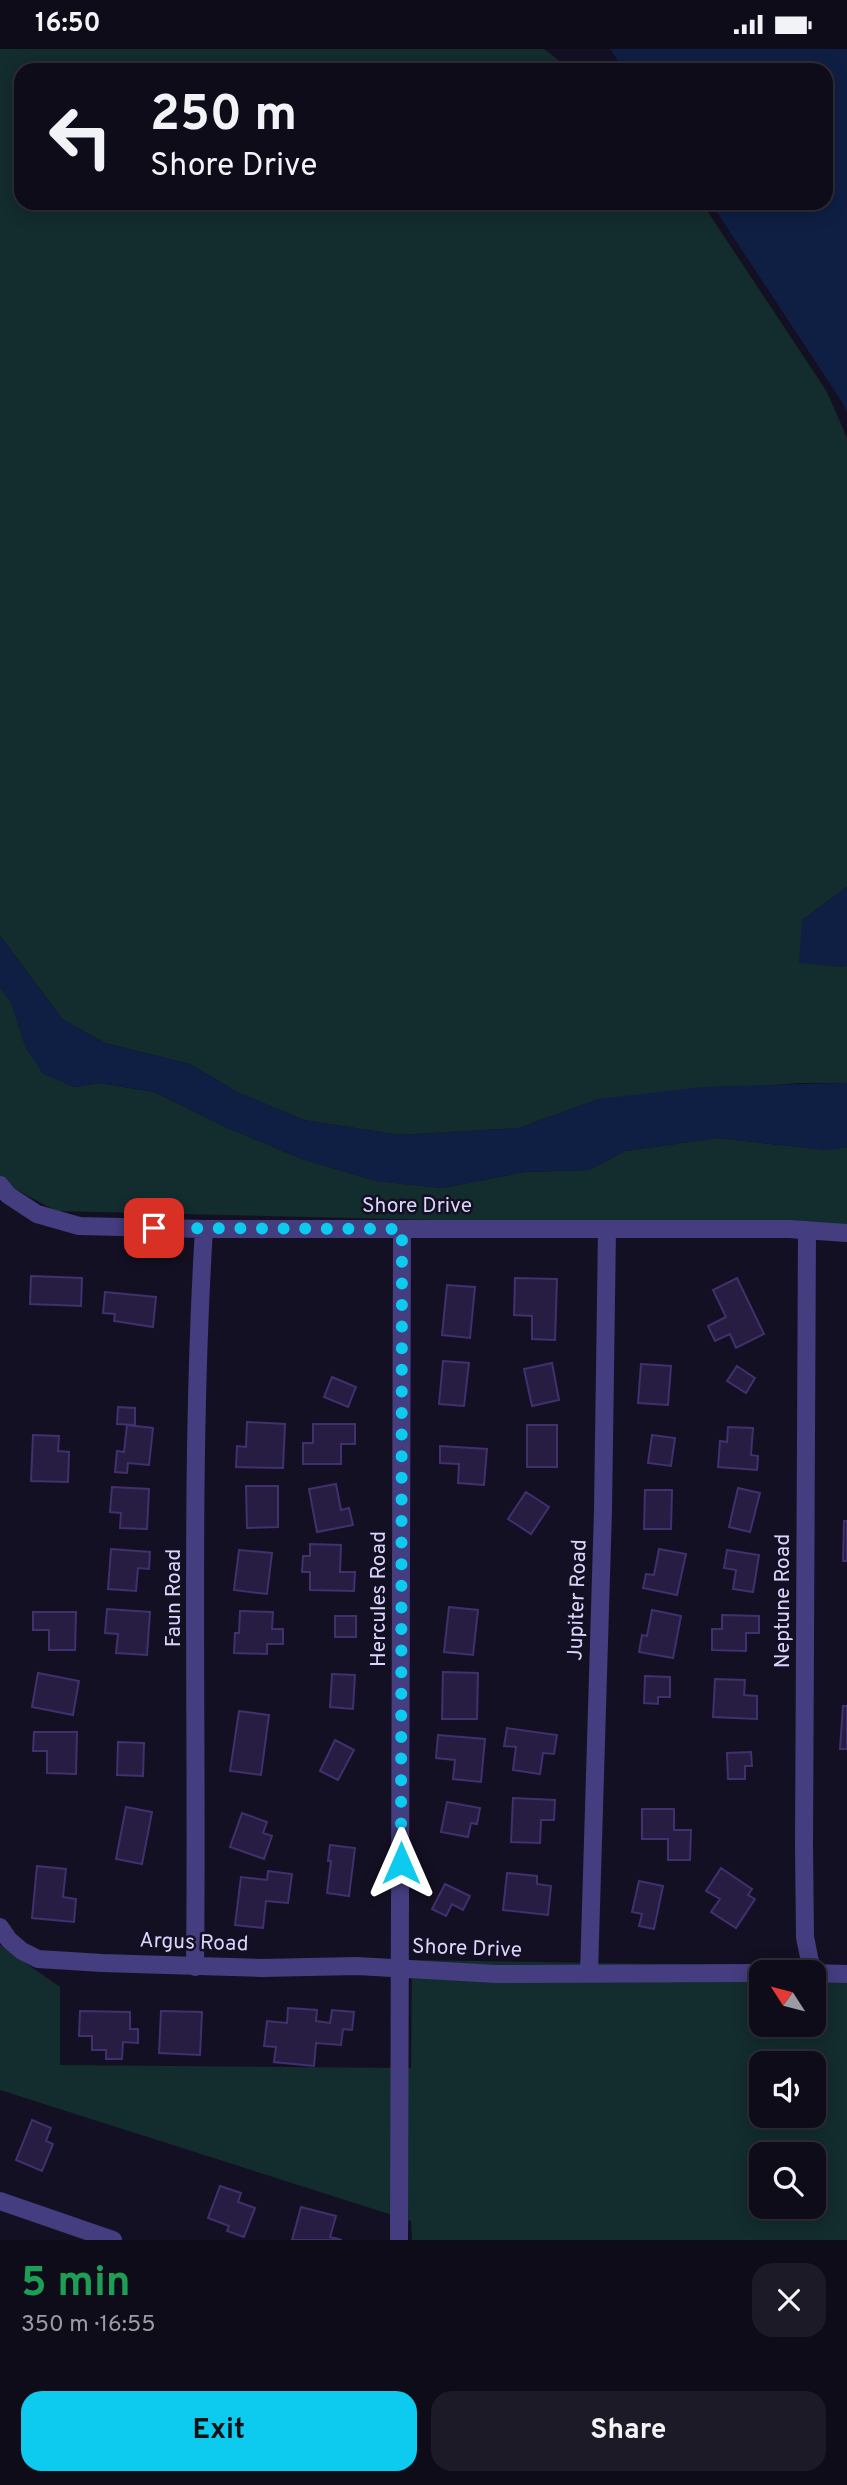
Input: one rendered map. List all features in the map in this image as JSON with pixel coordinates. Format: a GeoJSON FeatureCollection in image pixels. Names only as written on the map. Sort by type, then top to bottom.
{"type":"FeatureCollection","features":[{"type":"Feature","properties":{"kind":"street","name":"Shore Drive"},"geometry":{"type":"LineString","coordinates":[[3,1196],[37,1215],[70,1225],[204,1229],[807,1230],[847,1233]]}},
{"type":"Feature","properties":{"kind":"street","name":"Faun Road"},"geometry":{"type":"LineString","coordinates":[[195,1967],[198,1445],[200,1293],[204,1229]]}},
{"type":"Feature","properties":{"kind":"street","name":"Hercules Road"},"geometry":{"type":"LineString","coordinates":[[400,1970],[402,1229]]}},
{"type":"Feature","properties":{"kind":"street","name":"Jupiter Road"},"geometry":{"type":"LineString","coordinates":[[589,1973],[603,1510],[607,1229]]}},
{"type":"Feature","properties":{"kind":"street","name":"Neptune Road"},"geometry":{"type":"LineString","coordinates":[[807,1230],[803,1846],[805,1937],[810,1960]]}},
{"type":"Feature","properties":{"kind":"street","name":"Argus Road"},"geometry":{"type":"LineString","coordinates":[[0,1927],[9,1940],[22,1951],[38,1959],[195,1967],[357,1966],[400,1970]]}},
{"type":"Feature","properties":{"kind":"street","name":"Shore Drive"},"geometry":{"type":"LineString","coordinates":[[399,2240],[400,1970],[496,1974],[749,1973]]}},
{"type":"Feature","properties":{"kind":"street"},"geometry":{"type":"LineString","coordinates":[[826,1973],[847,1974]]}},
{"type":"Feature","properties":{"kind":"street"},"geometry":{"type":"LineString","coordinates":[[0,2201],[113,2240]]}},
{"type":"Feature","properties":{"kind":"green space"},"geometry":{"type":"Polygon","coordinates":[[[0,49],[544,49],[562,63],[14,63],[14,210],[707,210],[827,392],[847,438],[847,887],[802,920],[842,967],[847,965],[847,1083],[799,1083],[599,1099],[519,1128],[399,1135],[304,1120],[237,1092],[190,1064],[105,1043],[62,1019],[0,935],[0,49]]]}},
{"type":"Feature","properties":{"kind":"green space"},"geometry":{"type":"Polygon","coordinates":[[[0,988],[11,1002],[26,1048],[74,1087],[99,1083],[154,1092],[230,1129],[302,1159],[376,1181],[442,1188],[525,1172],[589,1170],[625,1151],[718,1138],[826,1150],[847,1147],[847,1225],[606,1224],[56,1211],[0,1181],[0,988]]]}},
{"type":"Feature","properties":{"kind":"green space"},"geometry":{"type":"Polygon","coordinates":[[[0,1945],[60,1987],[60,2065],[411,2068],[412,1960],[749,1965],[749,2037],[826,2037],[826,1967],[847,1967],[847,2240],[412,2240],[411,2221],[0,2090],[0,1945]]]}},
{"type":"Feature","properties":{"kind":"water"},"geometry":{"type":"Polygon","coordinates":[[[610,49],[847,49],[847,412],[716,210],[833,210],[833,63],[619,63],[610,49]]]}},
{"type":"Feature","properties":{"kind":"water"},"geometry":{"type":"Polygon","coordinates":[[[847,887],[847,965],[842,967],[799,963],[802,920],[847,887]]]}},
{"type":"Feature","properties":{"kind":"water"},"geometry":{"type":"Polygon","coordinates":[[[0,935],[62,1019],[105,1043],[190,1064],[237,1092],[304,1120],[399,1135],[519,1128],[599,1099],[702,1087],[847,1083],[847,1147],[826,1150],[718,1138],[625,1151],[589,1170],[525,1172],[442,1188],[376,1181],[302,1159],[230,1129],[155,1092],[99,1083],[74,1087],[43,1074],[26,1048],[11,1002],[0,988],[0,935]]]}},
{"type":"Feature","properties":{"kind":"building"},"geometry":{"type":"Polygon","coordinates":[[[31,1276],[82,1278],[81,1306],[30,1304],[31,1276]]]}},
{"type":"Feature","properties":{"kind":"building"},"geometry":{"type":"Polygon","coordinates":[[[515,1278],[557,1279],[555,1340],[532,1339],[532,1316],[514,1315],[515,1278]]]}},
{"type":"Feature","properties":{"kind":"building"},"geometry":{"type":"Polygon","coordinates":[[[737,1278],[764,1334],[736,1348],[730,1334],[715,1341],[708,1326],[726,1317],[713,1290],[737,1278]]]}},
{"type":"Feature","properties":{"kind":"building"},"geometry":{"type":"Polygon","coordinates":[[[447,1285],[475,1287],[470,1338],[442,1335],[447,1285]]]}},
{"type":"Feature","properties":{"kind":"building"},"geometry":{"type":"Polygon","coordinates":[[[105,1292],[156,1297],[153,1327],[114,1321],[115,1314],[103,1313],[105,1292]]]}},
{"type":"Feature","properties":{"kind":"building"},"geometry":{"type":"Polygon","coordinates":[[[443,1361],[469,1363],[464,1406],[439,1404],[443,1361]]]}},
{"type":"Feature","properties":{"kind":"building"},"geometry":{"type":"Polygon","coordinates":[[[552,1363],[559,1400],[532,1406],[524,1369],[552,1363]]]}},
{"type":"Feature","properties":{"kind":"building"},"geometry":{"type":"Polygon","coordinates":[[[641,1364],[671,1366],[668,1405],[638,1403],[641,1364]]]}},
{"type":"Feature","properties":{"kind":"building"},"geometry":{"type":"Polygon","coordinates":[[[737,1366],[755,1378],[746,1393],[727,1381],[737,1366]]]}},
{"type":"Feature","properties":{"kind":"building"},"geometry":{"type":"Polygon","coordinates":[[[332,1377],[356,1387],[348,1407],[324,1397],[332,1377]]]}},
{"type":"Feature","properties":{"kind":"building"},"geometry":{"type":"Polygon","coordinates":[[[118,1407],[135,1408],[135,1425],[117,1424],[118,1407]]]}},
{"type":"Feature","properties":{"kind":"building"},"geometry":{"type":"Polygon","coordinates":[[[247,1422],[285,1424],[283,1468],[236,1467],[237,1446],[246,1447],[247,1422]]]}},
{"type":"Feature","properties":{"kind":"building"},"geometry":{"type":"Polygon","coordinates":[[[313,1424],[355,1424],[355,1444],[341,1444],[341,1464],[303,1464],[303,1443],[313,1443],[313,1424]]]}},
{"type":"Feature","properties":{"kind":"building"},"geometry":{"type":"Polygon","coordinates":[[[127,1425],[153,1428],[149,1465],[128,1463],[127,1473],[115,1472],[117,1451],[124,1452],[127,1425]]]}},
{"type":"Feature","properties":{"kind":"building"},"geometry":{"type":"Polygon","coordinates":[[[527,1425],[557,1425],[557,1467],[527,1467],[527,1425]]]}},
{"type":"Feature","properties":{"kind":"building"},"geometry":{"type":"Polygon","coordinates":[[[728,1427],[753,1428],[751,1455],[758,1456],[757,1470],[718,1467],[720,1441],[727,1442],[728,1427]]]}},
{"type":"Feature","properties":{"kind":"building"},"geometry":{"type":"Polygon","coordinates":[[[33,1435],[59,1436],[58,1451],[69,1452],[68,1482],[31,1481],[33,1435]]]}},
{"type":"Feature","properties":{"kind":"building"},"geometry":{"type":"Polygon","coordinates":[[[652,1435],[675,1438],[671,1466],[648,1463],[652,1435]]]}},
{"type":"Feature","properties":{"kind":"building"},"geometry":{"type":"Polygon","coordinates":[[[440,1446],[487,1449],[484,1485],[458,1483],[459,1464],[440,1463],[440,1446]]]}},
{"type":"Feature","properties":{"kind":"building"},"geometry":{"type":"Polygon","coordinates":[[[336,1484],[341,1510],[349,1508],[353,1525],[317,1532],[309,1489],[336,1484]]]}},
{"type":"Feature","properties":{"kind":"building"},"geometry":{"type":"Polygon","coordinates":[[[246,1486],[278,1486],[278,1527],[247,1528],[246,1486]]]}},
{"type":"Feature","properties":{"kind":"building"},"geometry":{"type":"Polygon","coordinates":[[[112,1487],[149,1489],[147,1529],[120,1528],[121,1513],[110,1512],[112,1487]]]}},
{"type":"Feature","properties":{"kind":"building"},"geometry":{"type":"Polygon","coordinates":[[[738,1488],[760,1493],[750,1532],[729,1527],[738,1488]]]}},
{"type":"Feature","properties":{"kind":"building"},"geometry":{"type":"Polygon","coordinates":[[[645,1490],[672,1490],[671,1529],[644,1529],[645,1490]]]}},
{"type":"Feature","properties":{"kind":"building"},"geometry":{"type":"Polygon","coordinates":[[[526,1492],[549,1507],[531,1534],[508,1519],[526,1492]]]}},
{"type":"Feature","properties":{"kind":"building"},"geometry":{"type":"Polygon","coordinates":[[[844,1521],[847,1521],[847,1561],[843,1561],[844,1521]]]}},
{"type":"Feature","properties":{"kind":"building"},"geometry":{"type":"Polygon","coordinates":[[[310,1544],[341,1545],[340,1572],[355,1572],[354,1591],[310,1590],[310,1572],[302,1572],[303,1556],[310,1556],[310,1544]]]}},
{"type":"Feature","properties":{"kind":"building"},"geometry":{"type":"Polygon","coordinates":[[[111,1549],[150,1552],[149,1569],[138,1568],[136,1591],[108,1589],[111,1549]]]}},
{"type":"Feature","properties":{"kind":"building"},"geometry":{"type":"Polygon","coordinates":[[[659,1549],[686,1554],[677,1595],[643,1588],[646,1574],[654,1575],[659,1549]]]}},
{"type":"Feature","properties":{"kind":"building"},"geometry":{"type":"Polygon","coordinates":[[[239,1550],[272,1553],[267,1594],[234,1590],[239,1550]]]}},
{"type":"Feature","properties":{"kind":"building"},"geometry":{"type":"Polygon","coordinates":[[[727,1550],[759,1555],[753,1592],[733,1589],[736,1570],[724,1568],[727,1550]]]}},
{"type":"Feature","properties":{"kind":"building"},"geometry":{"type":"Polygon","coordinates":[[[449,1607],[478,1610],[473,1655],[444,1652],[449,1607]]]}},
{"type":"Feature","properties":{"kind":"building"},"geometry":{"type":"Polygon","coordinates":[[[107,1609],[150,1612],[147,1655],[116,1653],[118,1634],[105,1633],[107,1609]]]}},
{"type":"Feature","properties":{"kind":"building"},"geometry":{"type":"Polygon","coordinates":[[[652,1610],[681,1616],[673,1658],[639,1652],[642,1635],[647,1636],[652,1610]]]}},
{"type":"Feature","properties":{"kind":"building"},"geometry":{"type":"Polygon","coordinates":[[[240,1611],[273,1612],[272,1629],[283,1629],[283,1644],[267,1644],[267,1654],[234,1653],[235,1633],[239,1633],[240,1611]]]}},
{"type":"Feature","properties":{"kind":"building"},"geometry":{"type":"Polygon","coordinates":[[[33,1612],[76,1612],[75,1650],[49,1650],[49,1630],[33,1630],[33,1612]]]}},
{"type":"Feature","properties":{"kind":"building"},"geometry":{"type":"Polygon","coordinates":[[[722,1615],[759,1616],[759,1633],[746,1633],[746,1651],[712,1650],[712,1629],[722,1629],[722,1615]]]}},
{"type":"Feature","properties":{"kind":"building"},"geometry":{"type":"Polygon","coordinates":[[[335,1616],[356,1616],[356,1637],[335,1637],[335,1616]]]}},
{"type":"Feature","properties":{"kind":"building"},"geometry":{"type":"Polygon","coordinates":[[[443,1672],[478,1673],[477,1719],[442,1719],[443,1672]]]}},
{"type":"Feature","properties":{"kind":"building"},"geometry":{"type":"Polygon","coordinates":[[[38,1673],[79,1681],[73,1715],[32,1707],[38,1673]]]}},
{"type":"Feature","properties":{"kind":"building"},"geometry":{"type":"Polygon","coordinates":[[[332,1674],[355,1675],[353,1709],[330,1707],[332,1674]]]}},
{"type":"Feature","properties":{"kind":"building"},"geometry":{"type":"Polygon","coordinates":[[[645,1676],[670,1677],[670,1697],[658,1697],[658,1704],[644,1703],[645,1676]]]}},
{"type":"Feature","properties":{"kind":"building"},"geometry":{"type":"Polygon","coordinates":[[[715,1679],[745,1680],[744,1695],[757,1696],[757,1719],[713,1717],[715,1679]]]}},
{"type":"Feature","properties":{"kind":"building"},"geometry":{"type":"Polygon","coordinates":[[[843,1706],[847,1706],[847,1749],[840,1749],[843,1706]]]}},
{"type":"Feature","properties":{"kind":"building"},"geometry":{"type":"Polygon","coordinates":[[[239,1711],[269,1715],[261,1775],[230,1771],[239,1711]]]}},
{"type":"Feature","properties":{"kind":"building"},"geometry":{"type":"Polygon","coordinates":[[[507,1728],[557,1735],[554,1754],[543,1753],[540,1774],[513,1770],[516,1747],[504,1746],[507,1728]]]}},
{"type":"Feature","properties":{"kind":"building"},"geometry":{"type":"Polygon","coordinates":[[[34,1732],[77,1732],[76,1774],[47,1773],[47,1751],[33,1751],[34,1732]]]}},
{"type":"Feature","properties":{"kind":"building"},"geometry":{"type":"Polygon","coordinates":[[[438,1735],[485,1739],[481,1782],[453,1779],[455,1760],[436,1758],[438,1735]]]}},
{"type":"Feature","properties":{"kind":"building"},"geometry":{"type":"Polygon","coordinates":[[[335,1740],[354,1750],[338,1780],[320,1771],[335,1740]]]}},
{"type":"Feature","properties":{"kind":"building"},"geometry":{"type":"Polygon","coordinates":[[[118,1742],[144,1743],[143,1776],[117,1775],[118,1742]]]}},
{"type":"Feature","properties":{"kind":"building"},"geometry":{"type":"Polygon","coordinates":[[[751,1752],[752,1766],[745,1766],[745,1779],[728,1779],[727,1753],[751,1752]]]}},
{"type":"Feature","properties":{"kind":"building"},"geometry":{"type":"Polygon","coordinates":[[[513,1798],[555,1800],[554,1820],[541,1820],[540,1843],[511,1842],[513,1798]]]}},
{"type":"Feature","properties":{"kind":"building"},"geometry":{"type":"Polygon","coordinates":[[[447,1802],[480,1808],[477,1824],[471,1823],[468,1837],[441,1832],[447,1802]]]}},
{"type":"Feature","properties":{"kind":"building"},"geometry":{"type":"Polygon","coordinates":[[[126,1807],[152,1812],[142,1864],[116,1859],[126,1807]]]}},
{"type":"Feature","properties":{"kind":"building"},"geometry":{"type":"Polygon","coordinates":[[[642,1809],[674,1809],[674,1830],[691,1830],[690,1860],[668,1860],[668,1839],[642,1839],[642,1809]]]}},
{"type":"Feature","properties":{"kind":"building"},"geometry":{"type":"Polygon","coordinates":[[[242,1813],[267,1822],[263,1833],[272,1836],[264,1859],[230,1847],[242,1813]]]}},
{"type":"Feature","properties":{"kind":"building"},"geometry":{"type":"Polygon","coordinates":[[[330,1845],[355,1848],[349,1896],[327,1893],[330,1845]]]}},
{"type":"Feature","properties":{"kind":"building"},"geometry":{"type":"Polygon","coordinates":[[[37,1866],[66,1869],[63,1897],[76,1899],[74,1922],[32,1918],[37,1866]]]}},
{"type":"Feature","properties":{"kind":"building"},"geometry":{"type":"Polygon","coordinates":[[[721,1868],[752,1889],[748,1895],[755,1899],[736,1928],[711,1912],[720,1899],[706,1891],[721,1868]]]}},
{"type":"Feature","properties":{"kind":"building"},"geometry":{"type":"Polygon","coordinates":[[[268,1871],[292,1874],[288,1903],[266,1901],[263,1928],[235,1925],[241,1877],[267,1880],[268,1871]]]}},
{"type":"Feature","properties":{"kind":"building"},"geometry":{"type":"Polygon","coordinates":[[[507,1873],[537,1876],[537,1884],[551,1886],[548,1915],[503,1910],[507,1873]]]}},
{"type":"Feature","properties":{"kind":"building"},"geometry":{"type":"Polygon","coordinates":[[[639,1881],[663,1886],[654,1929],[639,1926],[642,1914],[632,1912],[639,1881]]]}},
{"type":"Feature","properties":{"kind":"building"},"geometry":{"type":"Polygon","coordinates":[[[445,1884],[470,1896],[463,1910],[452,1904],[446,1916],[432,1909],[445,1884]]]}},
{"type":"Feature","properties":{"kind":"building"},"geometry":{"type":"Polygon","coordinates":[[[288,2008],[317,2010],[316,2021],[330,2023],[332,2010],[354,2012],[352,2030],[343,2029],[341,2045],[316,2043],[314,2066],[274,2062],[276,2047],[264,2046],[267,2021],[287,2023],[288,2008]]]}},
{"type":"Feature","properties":{"kind":"building"},"geometry":{"type":"Polygon","coordinates":[[[80,2011],[130,2012],[130,2029],[138,2029],[138,2043],[123,2042],[122,2059],[106,2059],[106,2050],[92,2050],[92,2036],[79,2036],[80,2011]]]}},
{"type":"Feature","properties":{"kind":"building"},"geometry":{"type":"Polygon","coordinates":[[[161,2011],[202,2012],[200,2055],[159,2053],[161,2011]]]}},
{"type":"Feature","properties":{"kind":"building"},"geometry":{"type":"Polygon","coordinates":[[[32,2120],[51,2128],[46,2141],[53,2144],[42,2171],[16,2160],[32,2120]]]}},
{"type":"Feature","properties":{"kind":"building"},"geometry":{"type":"Polygon","coordinates":[[[220,2186],[241,2193],[238,2202],[255,2208],[244,2237],[227,2231],[229,2226],[208,2218],[220,2186]]]}},
{"type":"Feature","properties":{"kind":"building"},"geometry":{"type":"Polygon","coordinates":[[[301,2207],[336,2216],[330,2237],[342,2240],[292,2240],[301,2207]]]}},
{"type":"Feature","properties":{"kind":"route"},"geometry":{"type":"LineString","coordinates":[[154,1228],[402,1229],[401,1863]]}}]}
